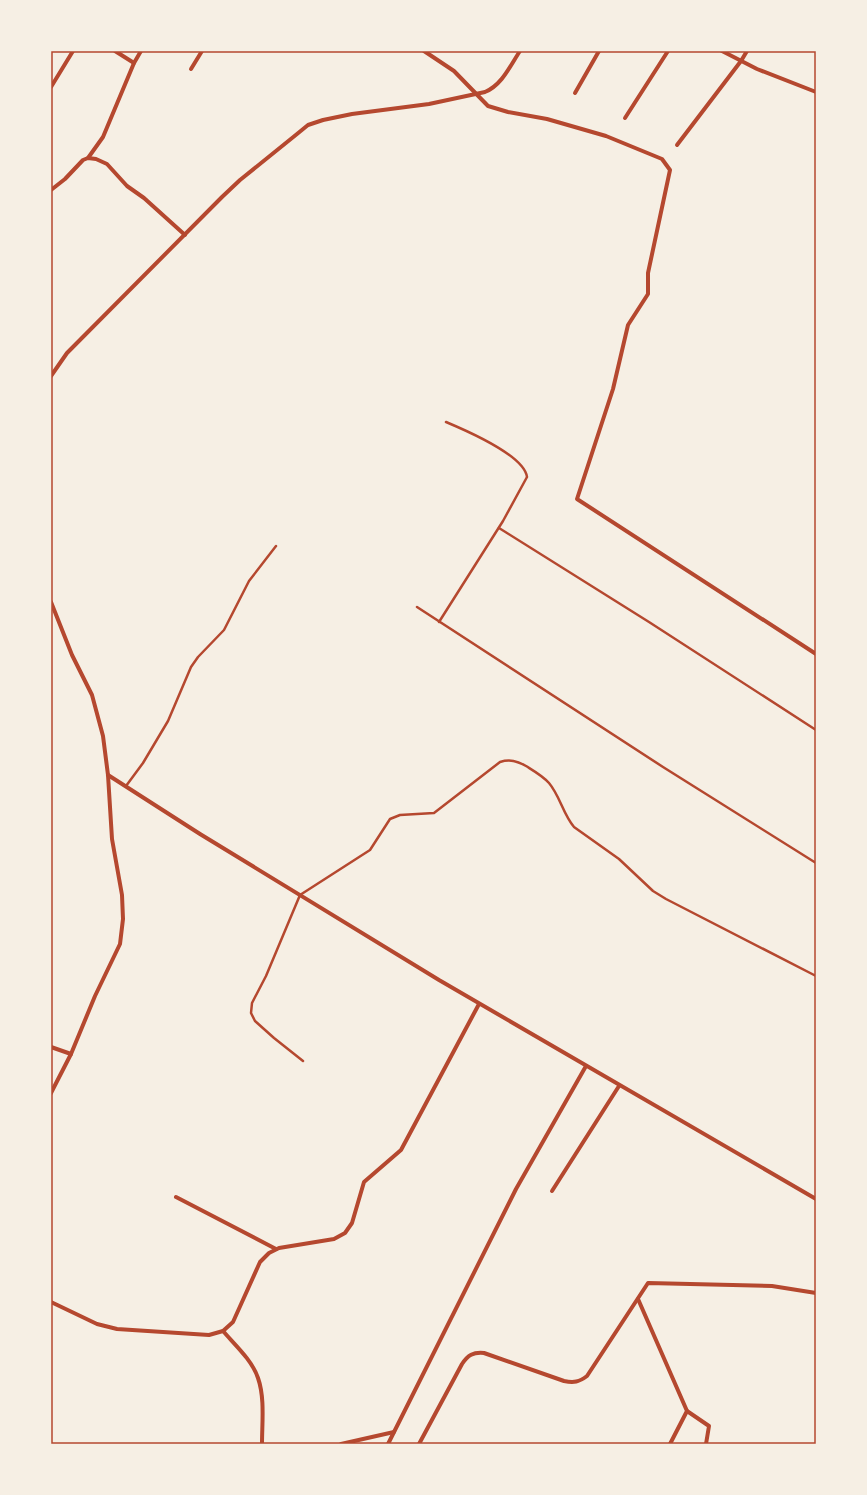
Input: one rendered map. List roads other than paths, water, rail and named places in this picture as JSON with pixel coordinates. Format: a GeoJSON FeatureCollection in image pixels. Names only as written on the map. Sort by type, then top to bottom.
{"type":"FeatureCollection","features":[{"type":"Feature","properties":{"kind":"street"},"geometry":{"type":"LineString","coordinates":[[51,87],[73,51]]}},
{"type":"Feature","properties":{"kind":"street"},"geometry":{"type":"LineString","coordinates":[[115,51],[134,63]]}},
{"type":"Feature","properties":{"kind":"street"},"geometry":{"type":"LineString","coordinates":[[51,190],[65,179],[78,164],[88,158],[102,137],[134,63],[141,51]]}},
{"type":"Feature","properties":{"kind":"street"},"geometry":{"type":"LineString","coordinates":[[191,69],[202,51]]}},
{"type":"Feature","properties":{"kind":"street"},"geometry":{"type":"LineString","coordinates":[[424,51],[433,53],[454,71],[488,106],[508,112],[547,119],[606,136],[662,159],[670,170],[648,273],[648,294],[628,325],[614,390],[577,499],[816,654]]}},
{"type":"Feature","properties":{"kind":"street"},"geometry":{"type":"LineString","coordinates":[[51,376],[67,353],[240,180],[308,126],[323,120],[352,114],[429,104],[492,89],[500,82],[520,51]]}},
{"type":"Feature","properties":{"kind":"street"},"geometry":{"type":"LineString","coordinates":[[575,92],[599,51]]}},
{"type":"Feature","properties":{"kind":"street"},"geometry":{"type":"LineString","coordinates":[[625,118],[668,51]]}},
{"type":"Feature","properties":{"kind":"street"},"geometry":{"type":"LineString","coordinates":[[722,51],[757,69],[816,92]]}},
{"type":"Feature","properties":{"kind":"street"},"geometry":{"type":"LineString","coordinates":[[677,145],[747,51]]}},
{"type":"Feature","properties":{"kind":"street"},"geometry":{"type":"LineString","coordinates":[[88,158],[107,164],[127,186],[144,198],[185,235]]}},
{"type":"Feature","properties":{"kind":"street"},"geometry":{"type":"LineString","coordinates":[[51,602],[72,655],[92,695],[103,736],[108,775],[112,839],[122,895],[123,919],[120,944],[95,996],[71,1054],[51,1093]]}},
{"type":"Feature","properties":{"kind":"street"},"geometry":{"type":"LineString","coordinates":[[108,775],[300,895],[479,1004],[816,1199]]}},
{"type":"Feature","properties":{"kind":"street"},"geometry":{"type":"LineString","coordinates":[[51,1302],[96,1324],[117,1329],[209,1335],[223,1331],[233,1322],[260,1262],[269,1253],[276,1249],[334,1239],[345,1233],[352,1223],[364,1182],[401,1150],[479,1004]]}},
{"type":"Feature","properties":{"kind":"street"},"geometry":{"type":"LineString","coordinates":[[51,1047],[71,1054]]}},
{"type":"Feature","properties":{"kind":"street"},"geometry":{"type":"LineString","coordinates":[[388,1444],[516,1189],[586,1066]]}},
{"type":"Feature","properties":{"kind":"street"},"geometry":{"type":"LineString","coordinates":[[552,1191],[619,1086]]}},
{"type":"Feature","properties":{"kind":"street"},"geometry":{"type":"LineString","coordinates":[[176,1197],[276,1249]]}},
{"type":"Feature","properties":{"kind":"street"},"geometry":{"type":"LineString","coordinates":[[419,1444],[462,1364],[471,1354],[477,1352],[484,1353],[564,1381],[572,1383],[580,1381],[587,1376],[648,1283],[772,1286],[816,1292]]}},
{"type":"Feature","properties":{"kind":"street"},"geometry":{"type":"LineString","coordinates":[[638,1299],[687,1411],[709,1426],[706,1444]]}},
{"type":"Feature","properties":{"kind":"street"},"geometry":{"type":"LineString","coordinates":[[223,1331],[250,1362],[258,1378],[262,1396],[262,1444]]}},
{"type":"Feature","properties":{"kind":"street"},"geometry":{"type":"LineString","coordinates":[[670,1444],[687,1411]]}},
{"type":"Feature","properties":{"kind":"street"},"geometry":{"type":"LineString","coordinates":[[341,1444],[394,1432]]}},
{"type":"Feature","properties":{"kind":"lane"},"geometry":{"type":"LineString","coordinates":[[440,622],[498,528],[527,477],[524,467],[502,450],[473,434],[446,422]]}},
{"type":"Feature","properties":{"kind":"lane"},"geometry":{"type":"LineString","coordinates":[[498,528],[655,626],[816,730]]}},
{"type":"Feature","properties":{"kind":"lane"},"geometry":{"type":"LineString","coordinates":[[126,786],[143,763],[168,721],[191,667],[198,657],[224,630],[249,581],[276,546]]}},
{"type":"Feature","properties":{"kind":"lane"},"geometry":{"type":"LineString","coordinates":[[417,607],[663,767],[816,863]]}},
{"type":"Feature","properties":{"kind":"lane"},"geometry":{"type":"LineString","coordinates":[[303,1061],[269,1034],[255,1021],[251,1013],[252,1003],[266,976],[300,895],[370,850],[390,819],[400,815],[434,813],[500,762],[507,760],[516,761],[544,778],[549,784],[570,822],[619,859],[653,891],[816,976]]}}]}
